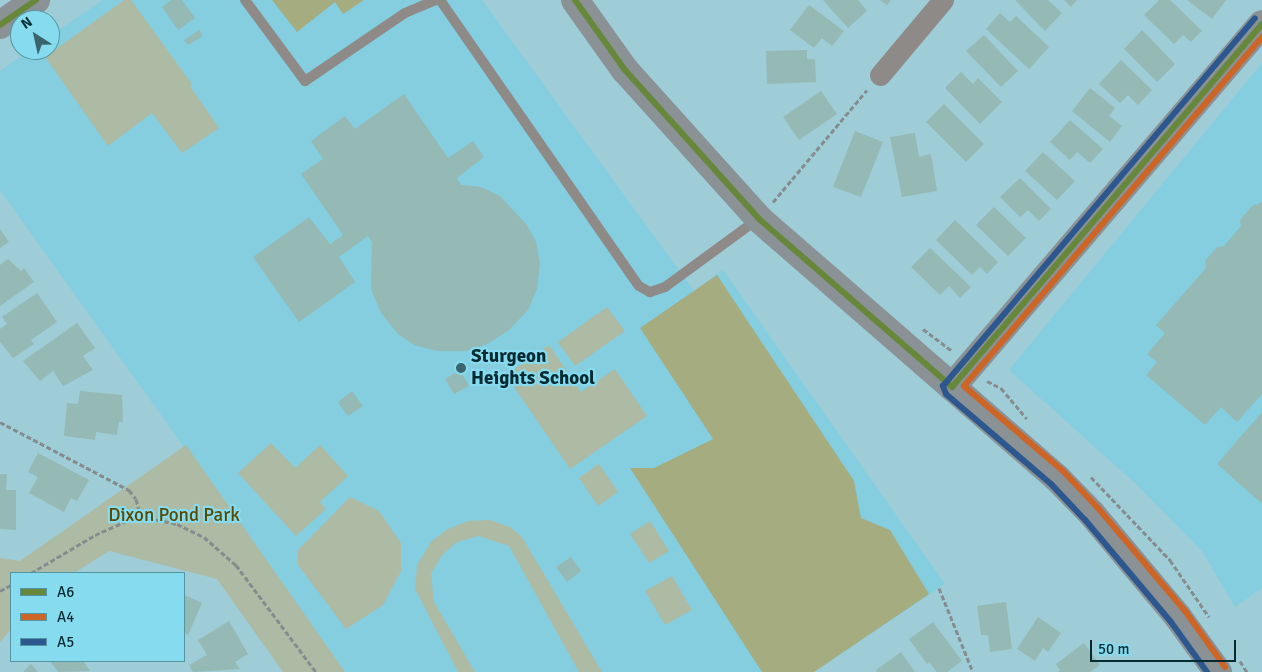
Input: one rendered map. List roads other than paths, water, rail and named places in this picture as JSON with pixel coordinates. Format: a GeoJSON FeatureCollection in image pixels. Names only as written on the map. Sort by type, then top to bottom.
{"type":"FeatureCollection","features":[{"type":"Feature","properties":{"kind":"street"},"geometry":{"type":"LineString","coordinates":[[575,0],[625,70],[770,206],[952,387],[1057,478],[1092,514],[1178,617],[1218,672]]}},
{"type":"Feature","properties":{"kind":"street"},"geometry":{"type":"LineString","coordinates":[[880,75],[943,0]]}},
{"type":"Feature","properties":{"kind":"street"},"geometry":{"type":"LineString","coordinates":[[0,25],[27,3]]}},
{"type":"Feature","properties":{"kind":"street"},"geometry":{"type":"LineString","coordinates":[[952,387],[1262,24]]}},
{"type":"Feature","properties":{"kind":"lane"},"geometry":{"type":"LineString","coordinates":[[245,0],[305,81],[405,13],[435,0]]}},
{"type":"Feature","properties":{"kind":"lane"},"geometry":{"type":"LineString","coordinates":[[440,0],[639,286],[650,292],[665,286],[770,206]]}},
{"type":"Feature","properties":{"kind":"place","name":"Sturgeon Heights School"},"geometry":{"type":"Point","coordinates":[461,368]}},
{"type":"Feature","properties":{"kind":"park label","name":"Dixon Pond Park"},"geometry":{"type":"Point","coordinates":[174,516]}}]}
